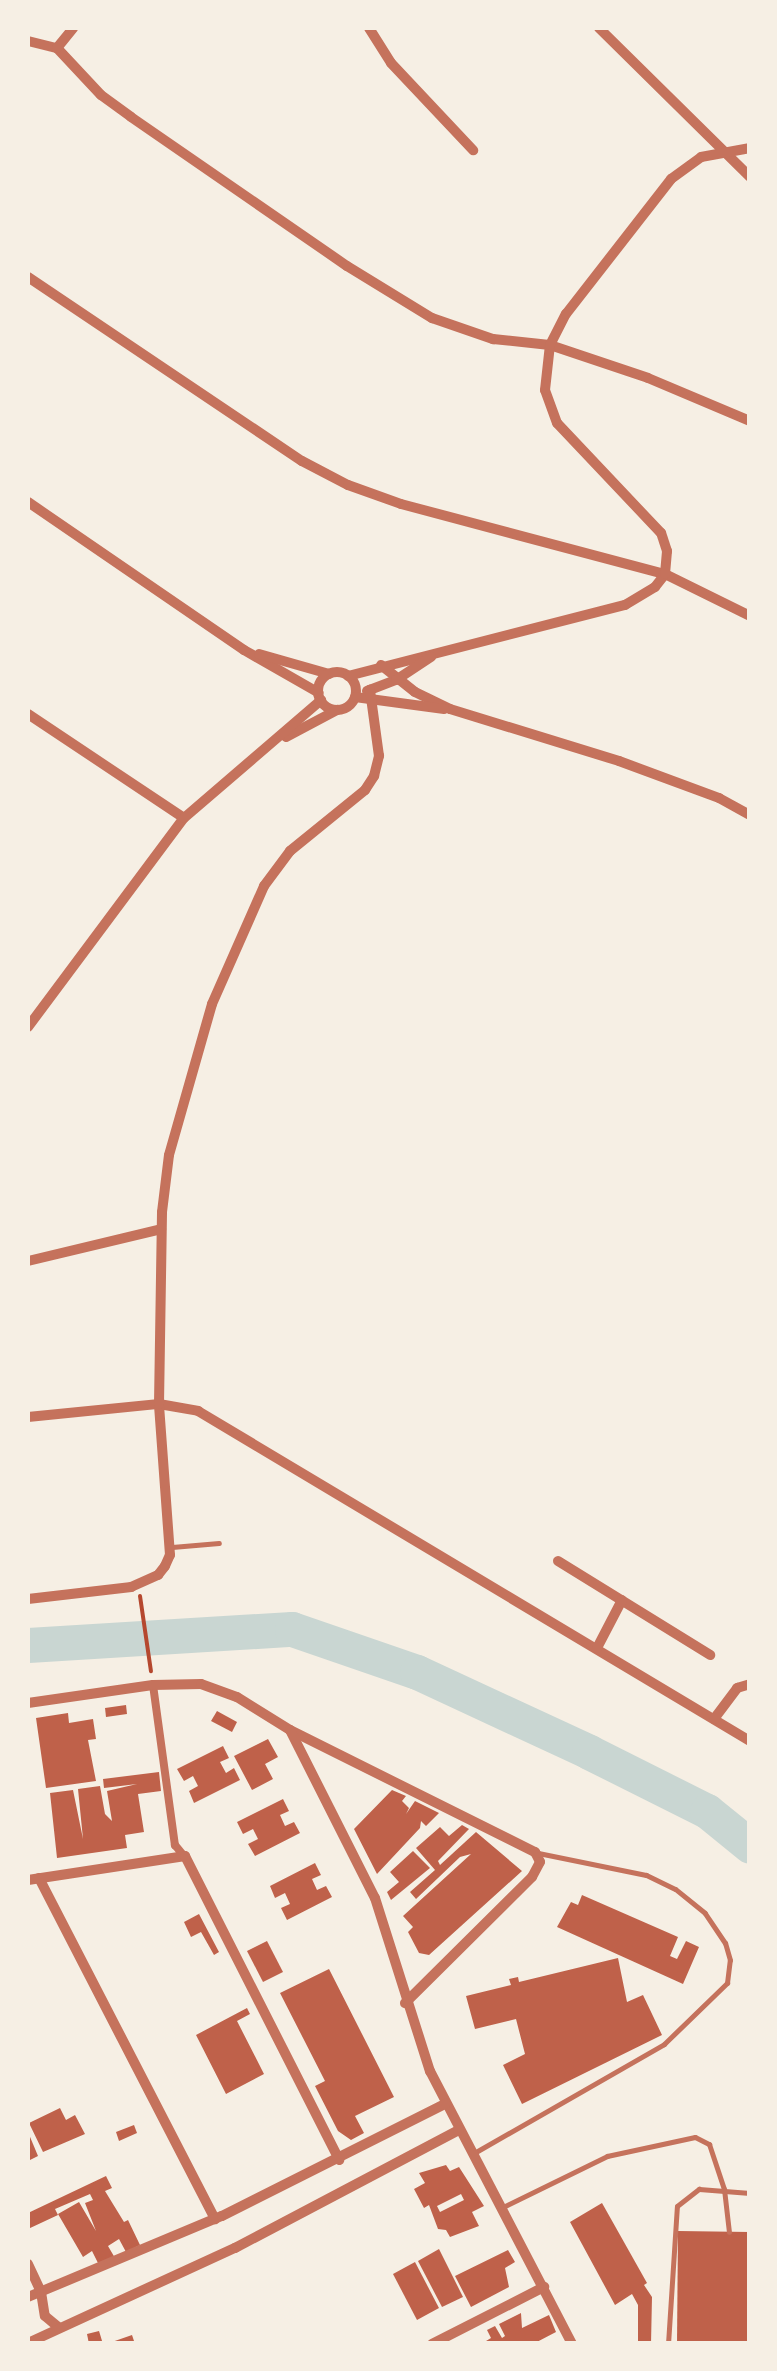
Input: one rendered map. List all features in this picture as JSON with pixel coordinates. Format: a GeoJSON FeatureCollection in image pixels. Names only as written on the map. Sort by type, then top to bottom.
{"type":"FeatureCollection","features":[{"type":"Feature","properties":{"kind":"street"},"geometry":{"type":"LineString","coordinates":[[57,48],[73,28]]}},
{"type":"Feature","properties":{"kind":"street"},"geometry":{"type":"LineString","coordinates":[[368,28],[391,63],[473,150]]}},
{"type":"Feature","properties":{"kind":"street"},"geometry":{"type":"LineString","coordinates":[[599,28],[750,177]]}},
{"type":"Feature","properties":{"kind":"street"},"geometry":{"type":"LineString","coordinates":[[28,41],[57,48],[101,95],[347,266],[432,318],[492,339],[550,345],[648,378],[750,422]]}},
{"type":"Feature","properties":{"kind":"street"},"geometry":{"type":"LineString","coordinates":[[244,650],[348,676],[625,605],[655,587],[664,574],[667,551],[661,534],[557,422],[546,390],[550,345],[566,314],[671,179],[700,158],[722,150],[750,148]]}},
{"type":"Feature","properties":{"kind":"street"},"geometry":{"type":"LineString","coordinates":[[28,276],[302,462],[348,485],[401,504],[664,574],[750,616]]}},
{"type":"Feature","properties":{"kind":"street"},"geometry":{"type":"LineString","coordinates":[[28,502],[337,710]]}},
{"type":"Feature","properties":{"kind":"street"},"geometry":{"type":"LineString","coordinates":[[268,748],[348,707],[356,695],[396,680],[435,654]]}},
{"type":"Feature","properties":{"kind":"street"},"geometry":{"type":"LineString","coordinates":[[381,666],[396,680],[450,709],[619,761],[719,798],[750,814]]}},
{"type":"Feature","properties":{"kind":"street"},"geometry":{"type":"LineString","coordinates":[[28,1027],[184,818],[268,748],[320,697],[330,674]]}},
{"type":"Feature","properties":{"kind":"street"},"geometry":{"type":"LineString","coordinates":[[348,676],[356,695],[374,702],[450,709]]}},
{"type":"Feature","properties":{"kind":"street"},"geometry":{"type":"LineString","coordinates":[[28,1598],[130,1587],[158,1575],[169,1551],[159,1404],[161,1229],[169,1155],[218,987],[264,886],[290,851],[365,790],[374,776],[379,756],[370,690]]}},
{"type":"Feature","properties":{"kind":"street"},"geometry":{"type":"LineString","coordinates":[[28,714],[184,818]]}},
{"type":"Feature","properties":{"kind":"street"},"geometry":{"type":"LineString","coordinates":[[28,1261],[161,1229]]}},
{"type":"Feature","properties":{"kind":"street"},"geometry":{"type":"LineString","coordinates":[[28,1417],[159,1404],[198,1411],[750,1740]]}},
{"type":"Feature","properties":{"kind":"street"},"geometry":{"type":"LineString","coordinates":[[558,1560],[710,1655]]}},
{"type":"Feature","properties":{"kind":"street"},"geometry":{"type":"LineString","coordinates":[[596,1648],[622,1600]]}},
{"type":"Feature","properties":{"kind":"street"},"geometry":{"type":"LineString","coordinates":[[28,1703],[190,1683],[221,1690],[290,1730],[535,1852],[540,1862],[532,1878],[405,2003]]}},
{"type":"Feature","properties":{"kind":"street"},"geometry":{"type":"LineString","coordinates":[[714,1719],[737,1688],[750,1684]]}},
{"type":"Feature","properties":{"kind":"street"},"geometry":{"type":"LineString","coordinates":[[153,1686],[175,1845],[339,2160]]}},
{"type":"Feature","properties":{"kind":"street"},"geometry":{"type":"LineString","coordinates":[[290,1730],[374,1898],[392,1947],[405,2003],[445,2104],[572,2344]]}},
{"type":"Feature","properties":{"kind":"street"},"geometry":{"type":"LineString","coordinates":[[184,1856],[33,1879],[215,2219]]}},
{"type":"Feature","properties":{"kind":"street"},"geometry":{"type":"LineString","coordinates":[[28,2295],[215,2219],[445,2104]]}},
{"type":"Feature","properties":{"kind":"street"},"geometry":{"type":"LineString","coordinates":[[28,2342],[234,2248],[459,2130]]}},
{"type":"Feature","properties":{"kind":"street"},"geometry":{"type":"LineString","coordinates":[[28,2264],[41,2292],[45,2316],[58,2327]]}},
{"type":"Feature","properties":{"kind":"street"},"geometry":{"type":"LineString","coordinates":[[432,2344],[544,2287]]}},
{"type":"Feature","properties":{"kind":"lane"},"geometry":{"type":"LineString","coordinates":[[169,1551],[219,1544]]}},
{"type":"Feature","properties":{"kind":"lane"},"geometry":{"type":"LineString","coordinates":[[472,2154],[664,2044],[727,1983],[730,1960],[725,1943],[704,1913],[674,1889],[646,1874],[535,1852]]}},
{"type":"Feature","properties":{"kind":"lane"},"geometry":{"type":"LineString","coordinates":[[501,2208],[607,2156],[695,2137],[708,2144],[724,2189],[729,2232]]}},
{"type":"Feature","properties":{"kind":"lane"},"geometry":{"type":"LineString","coordinates":[[668,2344],[677,2206],[699,2189],[750,2192]]}},
{"type":"Feature","properties":{"kind":"path"},"geometry":{"type":"LineString","coordinates":[[141,1603],[150,1666]]}},
{"type":"Feature","properties":{"kind":"building"},"geometry":{"type":"Polygon","coordinates":[[[126,1705],[127,1714],[106,1717],[105,1708],[126,1705]]]}},
{"type":"Feature","properties":{"kind":"building"},"geometry":{"type":"Polygon","coordinates":[[[217,1711],[237,1722],[232,1732],[211,1721],[217,1711]]]}},
{"type":"Feature","properties":{"kind":"building"},"geometry":{"type":"Polygon","coordinates":[[[68,1713],[69,1723],[93,1719],[96,1739],[88,1740],[96,1781],[46,1788],[36,1718],[68,1713]]]}},
{"type":"Feature","properties":{"kind":"building"},"geometry":{"type":"Polygon","coordinates":[[[268,1739],[278,1757],[265,1764],[273,1779],[252,1790],[234,1756],[268,1739]]]}},
{"type":"Feature","properties":{"kind":"building"},"geometry":{"type":"Polygon","coordinates":[[[223,1746],[229,1758],[220,1762],[226,1773],[234,1768],[240,1780],[194,1803],[189,1791],[198,1786],[193,1776],[184,1781],[177,1769],[223,1746]]]}},
{"type":"Feature","properties":{"kind":"building"},"geometry":{"type":"Polygon","coordinates":[[[159,1772],[161,1791],[138,1794],[144,1832],[125,1835],[127,1848],[57,1858],[50,1793],[73,1790],[83,1839],[78,1789],[100,1786],[105,1814],[112,1821],[107,1791],[137,1784],[104,1788],[103,1779],[159,1772]]]}},
{"type":"Feature","properties":{"kind":"building"},"geometry":{"type":"Polygon","coordinates":[[[392,1790],[406,1796],[402,1801],[409,1808],[406,1814],[415,1801],[439,1813],[426,1826],[421,1821],[420,1828],[377,1874],[354,1829],[392,1790]]]}},
{"type":"Feature","properties":{"kind":"building"},"geometry":{"type":"Polygon","coordinates":[[[283,1799],[289,1811],[280,1815],[285,1826],[294,1822],[300,1833],[255,1856],[248,1844],[258,1839],[253,1829],[243,1834],[237,1822],[283,1799]]]}},
{"type":"Feature","properties":{"kind":"building"},"geometry":{"type":"Polygon","coordinates":[[[462,1825],[469,1829],[438,1861],[440,1865],[476,1832],[522,1871],[429,1955],[419,1953],[408,1932],[413,1927],[403,1916],[471,1854],[460,1857],[416,1899],[410,1892],[435,1870],[416,1848],[440,1827],[449,1836],[462,1825]]]}},
{"type":"Feature","properties":{"kind":"building"},"geometry":{"type":"Polygon","coordinates":[[[413,1851],[430,1868],[391,1900],[387,1892],[399,1882],[390,1872],[413,1851]]]}},
{"type":"Feature","properties":{"kind":"building"},"geometry":{"type":"Polygon","coordinates":[[[315,1863],[321,1875],[312,1879],[317,1890],[326,1886],[332,1897],[287,1920],[281,1908],[290,1904],[285,1893],[275,1898],[270,1886],[315,1863]]]}},
{"type":"Feature","properties":{"kind":"building"},"geometry":{"type":"Polygon","coordinates":[[[582,1895],[678,1937],[670,1956],[677,1959],[686,1941],[699,1947],[683,1984],[557,1927],[571,1902],[578,1905],[582,1895]]]}},
{"type":"Feature","properties":{"kind":"building"},"geometry":{"type":"Polygon","coordinates":[[[199,1914],[219,1952],[214,1955],[201,1932],[191,1937],[184,1922],[199,1914]]]}},
{"type":"Feature","properties":{"kind":"building"},"geometry":{"type":"Polygon","coordinates":[[[267,1941],[283,1972],[263,1982],[247,1951],[267,1941]]]}},
{"type":"Feature","properties":{"kind":"building"},"geometry":{"type":"Polygon","coordinates":[[[618,1958],[627,2002],[643,1995],[662,2035],[522,2104],[503,2065],[525,2054],[516,2019],[475,2029],[466,1996],[511,1985],[509,1979],[518,1977],[519,1982],[618,1958]]]}},
{"type":"Feature","properties":{"kind":"building"},"geometry":{"type":"Polygon","coordinates":[[[329,1969],[394,2097],[355,2116],[364,2133],[351,2140],[338,2131],[315,2086],[325,2081],[280,1993],[329,1969]]]}},
{"type":"Feature","properties":{"kind":"building"},"geometry":{"type":"Polygon","coordinates":[[[247,2008],[250,2014],[237,2021],[264,2074],[226,2094],[196,2035],[247,2008]]]}},
{"type":"Feature","properties":{"kind":"building"},"geometry":{"type":"Polygon","coordinates":[[[60,2108],[66,2120],[75,2115],[85,2134],[43,2152],[29,2123],[60,2108]]]}},
{"type":"Feature","properties":{"kind":"building"},"geometry":{"type":"Polygon","coordinates":[[[134,2125],[137,2133],[119,2141],[116,2132],[134,2125]]]}},
{"type":"Feature","properties":{"kind":"building"},"geometry":{"type":"Polygon","coordinates":[[[28,2132],[38,2156],[28,2161],[28,2132]]]}},
{"type":"Feature","properties":{"kind":"building"},"geometry":{"type":"Polygon","coordinates":[[[446,2165],[450,2171],[459,2167],[484,2206],[472,2212],[479,2226],[450,2237],[446,2230],[438,2229],[429,2205],[424,2208],[414,2189],[425,2183],[419,2173],[446,2165]],[[461,2194],[437,2206],[440,2212],[464,2200],[461,2194]]]}},
{"type":"Feature","properties":{"kind":"building"},"geometry":{"type":"Polygon","coordinates":[[[106,2176],[112,2188],[105,2191],[124,2222],[128,2220],[140,2245],[126,2252],[119,2239],[108,2246],[115,2258],[99,2265],[92,2251],[83,2257],[58,2214],[79,2202],[96,2231],[85,2203],[93,2200],[90,2194],[55,2209],[58,2215],[28,2229],[28,2213],[106,2176]]]}},
{"type":"Feature","properties":{"kind":"building"},"geometry":{"type":"Polygon","coordinates":[[[602,2203],[652,2297],[651,2344],[638,2344],[638,2305],[632,2294],[615,2305],[570,2222],[602,2203]]]}},
{"type":"Feature","properties":{"kind":"building"},"geometry":{"type":"Polygon","coordinates":[[[678,2231],[750,2232],[750,2344],[677,2344],[678,2231]]]}},
{"type":"Feature","properties":{"kind":"building"},"geometry":{"type":"Polygon","coordinates":[[[439,2249],[463,2297],[442,2307],[418,2261],[439,2249]]]}},
{"type":"Feature","properties":{"kind":"building"},"geometry":{"type":"Polygon","coordinates":[[[508,2250],[515,2262],[505,2268],[509,2287],[471,2307],[455,2276],[508,2250]]]}},
{"type":"Feature","properties":{"kind":"building"},"geometry":{"type":"Polygon","coordinates":[[[415,2262],[439,2308],[417,2320],[393,2274],[415,2262]]]}},
{"type":"Feature","properties":{"kind":"building"},"geometry":{"type":"Polygon","coordinates":[[[521,2313],[522,2328],[549,2315],[556,2332],[533,2344],[481,2344],[491,2338],[487,2330],[495,2326],[502,2338],[505,2336],[499,2324],[521,2313]]]}},
{"type":"Feature","properties":{"kind":"building"},"geometry":{"type":"Polygon","coordinates":[[[99,2331],[103,2344],[89,2344],[87,2334],[99,2331]]]}},
{"type":"Feature","properties":{"kind":"building"},"geometry":{"type":"Polygon","coordinates":[[[132,2335],[135,2344],[109,2344],[109,2343],[132,2335]]]}},
{"type":"Feature","properties":{"kind":"waterway"},"geometry":{"type":"LineString","coordinates":[[28,1645],[292,1629],[417,1672],[589,1752],[707,1811],[750,1846]]}}]}
